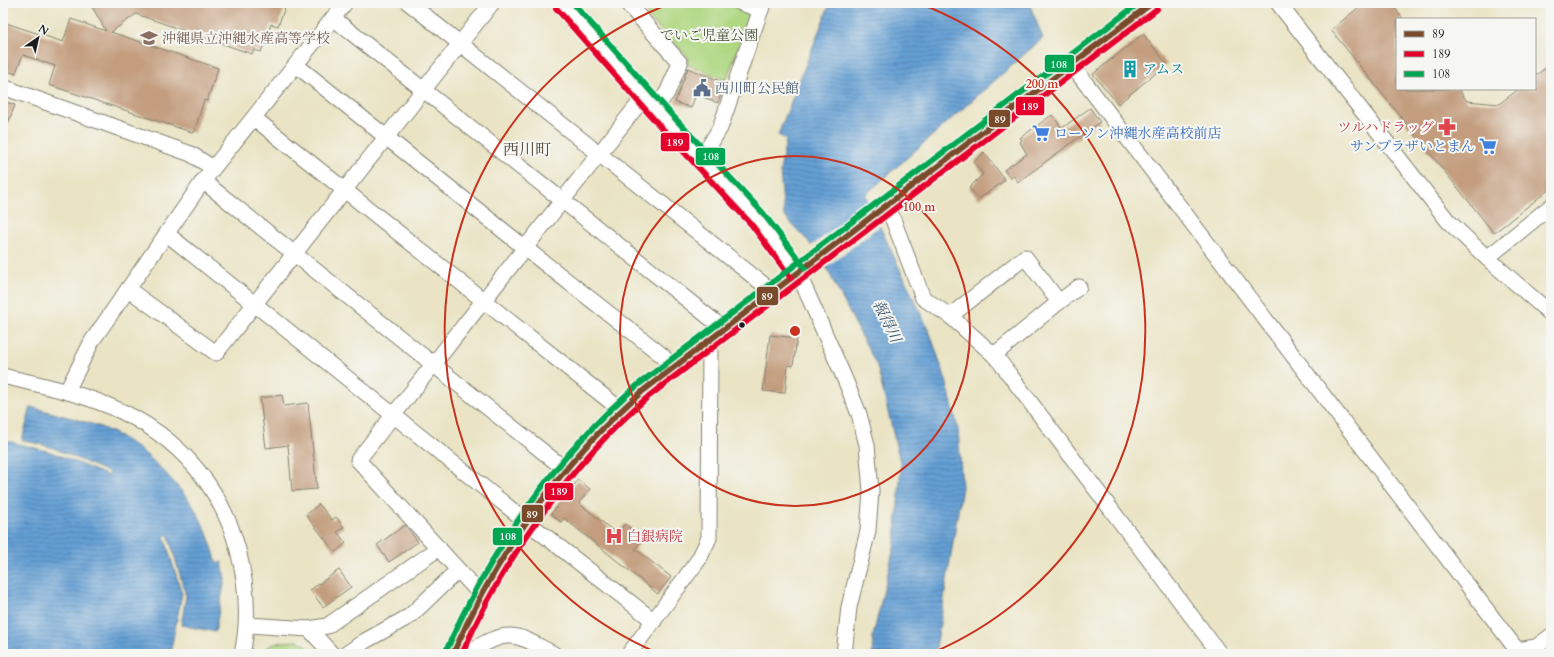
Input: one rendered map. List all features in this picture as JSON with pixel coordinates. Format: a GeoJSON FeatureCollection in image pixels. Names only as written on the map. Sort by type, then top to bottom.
{"type":"FeatureCollection","features":[{"type":"Feature","properties":{"kind":"main road"},"geometry":{"type":"LineString","coordinates":[[453,654],[463,631],[482,596],[527,522],[566,470],[621,410],[883,207],[1152,3]]}},
{"type":"Feature","properties":{"kind":"street"},"geometry":{"type":"LineString","coordinates":[[67,391],[92,341],[212,168],[254,118],[345,3]]}},
{"type":"Feature","properties":{"kind":"street"},"geometry":{"type":"LineString","coordinates":[[408,3],[773,292]]}},
{"type":"Feature","properties":{"kind":"street"},"geometry":{"type":"LineString","coordinates":[[128,289],[216,353],[492,3]]}},
{"type":"Feature","properties":{"kind":"street"},"geometry":{"type":"LineString","coordinates":[[562,3],[644,97],[762,224],[785,254],[798,273],[849,388],[859,414],[867,446],[871,491],[868,530],[849,607],[844,654]]}},
{"type":"Feature","properties":{"kind":"street"},"geometry":{"type":"LineString","coordinates":[[700,157],[708,148],[720,128],[762,7],[741,3]]}},
{"type":"Feature","properties":{"kind":"street"},"geometry":{"type":"LineString","coordinates":[[1278,3],[1448,221],[1487,258],[1551,314]]}},
{"type":"Feature","properties":{"kind":"street"},"geometry":{"type":"LineString","coordinates":[[632,5],[680,63],[668,93],[655,108]]}},
{"type":"Feature","properties":{"kind":"street"},"geometry":{"type":"LineString","coordinates":[[333,18],[562,201],[718,335],[709,538],[699,559],[629,654]]}},
{"type":"Feature","properties":{"kind":"street"},"geometry":{"type":"LineString","coordinates":[[1071,64],[1517,650],[1536,647],[1551,636]]}},
{"type":"Feature","properties":{"kind":"street"},"geometry":{"type":"LineString","coordinates":[[296,65],[663,356],[672,369]]}},
{"type":"Feature","properties":{"kind":"street"},"geometry":{"type":"LineString","coordinates":[[3,87],[191,154],[212,168]]}},
{"type":"Feature","properties":{"kind":"street"},"geometry":{"type":"LineString","coordinates":[[482,596],[358,460],[644,97]]}},
{"type":"Feature","properties":{"kind":"street"},"geometry":{"type":"LineString","coordinates":[[254,118],[621,410]]}},
{"type":"Feature","properties":{"kind":"street"},"geometry":{"type":"LineString","coordinates":[[203,181],[566,470]]}},
{"type":"Feature","properties":{"kind":"street"},"geometry":{"type":"LineString","coordinates":[[1487,258],[1551,206]]}},
{"type":"Feature","properties":{"kind":"street"},"geometry":{"type":"LineString","coordinates":[[883,207],[923,298],[950,316],[994,355],[1220,654]]}},
{"type":"Feature","properties":{"kind":"street"},"geometry":{"type":"LineString","coordinates":[[166,234],[527,522],[654,621]]}},
{"type":"Feature","properties":{"kind":"street"},"geometry":{"type":"LineString","coordinates":[[950,316],[1025,258],[1059,302]]}},
{"type":"Feature","properties":{"kind":"street"},"geometry":{"type":"LineString","coordinates":[[994,355],[1059,302],[1079,288]]}},
{"type":"Feature","properties":{"kind":"street"},"geometry":{"type":"LineString","coordinates":[[3,376],[67,391],[121,411],[155,430],[190,459],[206,480],[228,518],[235,538],[246,584],[248,625],[242,654]]}},
{"type":"Feature","properties":{"kind":"street"},"geometry":{"type":"LineString","coordinates":[[248,625],[309,629],[327,626],[439,548]]}},
{"type":"Feature","properties":{"kind":"street"},"geometry":{"type":"LineString","coordinates":[[346,654],[365,641],[410,616],[458,570]]}},
{"type":"Feature","properties":{"kind":"street"},"geometry":{"type":"LineString","coordinates":[[309,629],[332,654]]}},
{"type":"Feature","properties":{"kind":"street"},"geometry":{"type":"LineString","coordinates":[[466,654],[489,641],[508,635],[529,642],[554,654]]}},
{"type":"Feature","properties":{"kind":"green space","name":"でいご児童公園"},"geometry":{"type":"Polygon","coordinates":[[[648,3],[724,3],[751,13],[726,80],[687,64],[689,58],[648,17],[648,3]]]}},
{"type":"Feature","properties":{"kind":"green space"},"geometry":{"type":"Polygon","coordinates":[[[298,641],[306,645],[312,654],[260,654],[273,644],[298,641]]]}},
{"type":"Feature","properties":{"kind":"water","name":"報得川"},"geometry":{"type":"Polygon","coordinates":[[[830,3],[1030,3],[1043,38],[865,195],[930,333],[946,380],[958,429],[962,487],[935,654],[872,654],[873,636],[895,543],[901,466],[877,366],[827,269],[808,241],[784,216],[780,171],[786,139],[778,135],[830,3]]]}},
{"type":"Feature","properties":{"kind":"water"},"geometry":{"type":"Polygon","coordinates":[[[31,407],[95,425],[119,436],[150,458],[169,476],[198,515],[205,528],[217,564],[222,562],[225,579],[215,632],[181,625],[186,596],[168,534],[164,536],[182,594],[170,654],[3,654],[3,440],[51,452],[109,476],[110,473],[51,447],[22,440],[31,407]]]}},
{"type":"Feature","properties":{"kind":"pier"},"geometry":{"type":"Polygon","coordinates":[[[870,201],[881,225],[824,269],[810,247],[870,201]]]}},
{"type":"Feature","properties":{"kind":"building"},"geometry":{"type":"Polygon","coordinates":[[[90,3],[274,3],[285,7],[278,26],[271,24],[261,52],[254,50],[252,54],[136,14],[111,32],[218,68],[207,101],[204,100],[194,133],[49,85],[55,66],[23,55],[15,74],[3,67],[3,22],[63,42],[71,19],[106,31],[90,3]]]}},
{"type":"Feature","properties":{"kind":"building","name":"サンプラザいとまん"},"geometry":{"type":"Polygon","coordinates":[[[1364,3],[1391,3],[1402,18],[1396,18],[1396,90],[1459,90],[1467,101],[1499,104],[1518,90],[1536,90],[1536,75],[1551,64],[1551,188],[1494,233],[1331,30],[1364,3]]]}},
{"type":"Feature","properties":{"kind":"building","name":"アムス"},"geometry":{"type":"Polygon","coordinates":[[[1143,34],[1167,64],[1118,104],[1093,74],[1143,34]]]}},
{"type":"Feature","properties":{"kind":"building","name":"西川町公民館"},"geometry":{"type":"Polygon","coordinates":[[[688,68],[725,83],[718,103],[696,94],[691,108],[675,102],[688,68]]]}},
{"type":"Feature","properties":{"kind":"building"},"geometry":{"type":"Polygon","coordinates":[[[3,101],[15,105],[4,134],[3,134],[3,101]]]}},
{"type":"Feature","properties":{"kind":"building"},"geometry":{"type":"Polygon","coordinates":[[[1090,108],[1100,122],[1018,182],[1014,176],[1010,178],[1004,170],[1027,154],[1020,142],[1022,140],[1020,138],[1052,115],[1062,128],[1090,108]]]}},
{"type":"Feature","properties":{"kind":"building"},"geometry":{"type":"Polygon","coordinates":[[[984,152],[1005,180],[979,199],[969,188],[983,174],[974,162],[984,152]]]}},
{"type":"Feature","properties":{"kind":"building"},"geometry":{"type":"Polygon","coordinates":[[[770,335],[797,338],[793,366],[788,365],[785,393],[763,391],[770,335]]]}},
{"type":"Feature","properties":{"kind":"building"},"geometry":{"type":"Polygon","coordinates":[[[282,395],[284,406],[308,403],[317,489],[292,491],[288,445],[266,448],[260,398],[282,395]]]}},
{"type":"Feature","properties":{"kind":"building","name":"白銀病院"},"geometry":{"type":"Polygon","coordinates":[[[578,480],[590,489],[579,503],[617,534],[625,524],[644,538],[635,549],[671,577],[658,594],[564,518],[561,522],[551,514],[578,480]]]}},
{"type":"Feature","properties":{"kind":"building"},"geometry":{"type":"Polygon","coordinates":[[[319,504],[332,520],[336,517],[344,527],[337,532],[346,543],[335,552],[306,515],[319,504]]]}},
{"type":"Feature","properties":{"kind":"building"},"geometry":{"type":"Polygon","coordinates":[[[405,525],[418,542],[389,562],[377,545],[405,525]]]}},
{"type":"Feature","properties":{"kind":"building"},"geometry":{"type":"Polygon","coordinates":[[[339,570],[351,587],[323,607],[310,590],[339,570]]]}},
{"type":"Feature","properties":{"kind":"transit line","name":"108"},"geometry":{"type":"LineString","coordinates":[[573,3],[670,113],[763,213],[805,268]]}},
{"type":"Feature","properties":{"kind":"transit line","name":"108"},"geometry":{"type":"LineString","coordinates":[[446,651],[463,614],[504,541],[553,473],[580,441],[609,411],[639,384],[1139,3]]}},
{"type":"Feature","properties":{"kind":"transit line","name":"89"},"geometry":{"type":"LineString","coordinates":[[453,654],[489,581],[534,511],[559,478],[614,417],[644,390],[1152,3]]}},
{"type":"Feature","properties":{"kind":"transit line","name":"189"},"geometry":{"type":"LineString","coordinates":[[556,8],[658,124],[751,224],[791,278]]}},
{"type":"Feature","properties":{"kind":"transit line","name":"189"},"geometry":{"type":"LineString","coordinates":[[462,654],[497,583],[541,515],[566,482],[592,452],[649,396],[1157,9]]}},
{"type":"Feature","properties":{"kind":"place","name":"沖縄県立沖縄水産高等学校"},"geometry":{"type":"Point","coordinates":[149,38]}},
{"type":"Feature","properties":{"kind":"place","name":"アムス"},"geometry":{"type":"Point","coordinates":[1130,69]}},
{"type":"Feature","properties":{"kind":"place","name":"西川町公民館"},"geometry":{"type":"Point","coordinates":[702,88]}},
{"type":"Feature","properties":{"kind":"place","name":"ツルハドラッグ"},"geometry":{"type":"Point","coordinates":[1447,127]}},
{"type":"Feature","properties":{"kind":"place","name":"ローソン沖縄水産高校前店"},"geometry":{"type":"Point","coordinates":[1041,133]}},
{"type":"Feature","properties":{"kind":"place","name":"サンプラザいとまん"},"geometry":{"type":"Point","coordinates":[1488,146]}},
{"type":"Feature","properties":{"kind":"place","name":"白銀病院"},"geometry":{"type":"Point","coordinates":[614,536]}},
{"type":"Feature","properties":{"kind":"district","name":"西川町"},"geometry":{"type":"Point","coordinates":[527,149]}}]}
